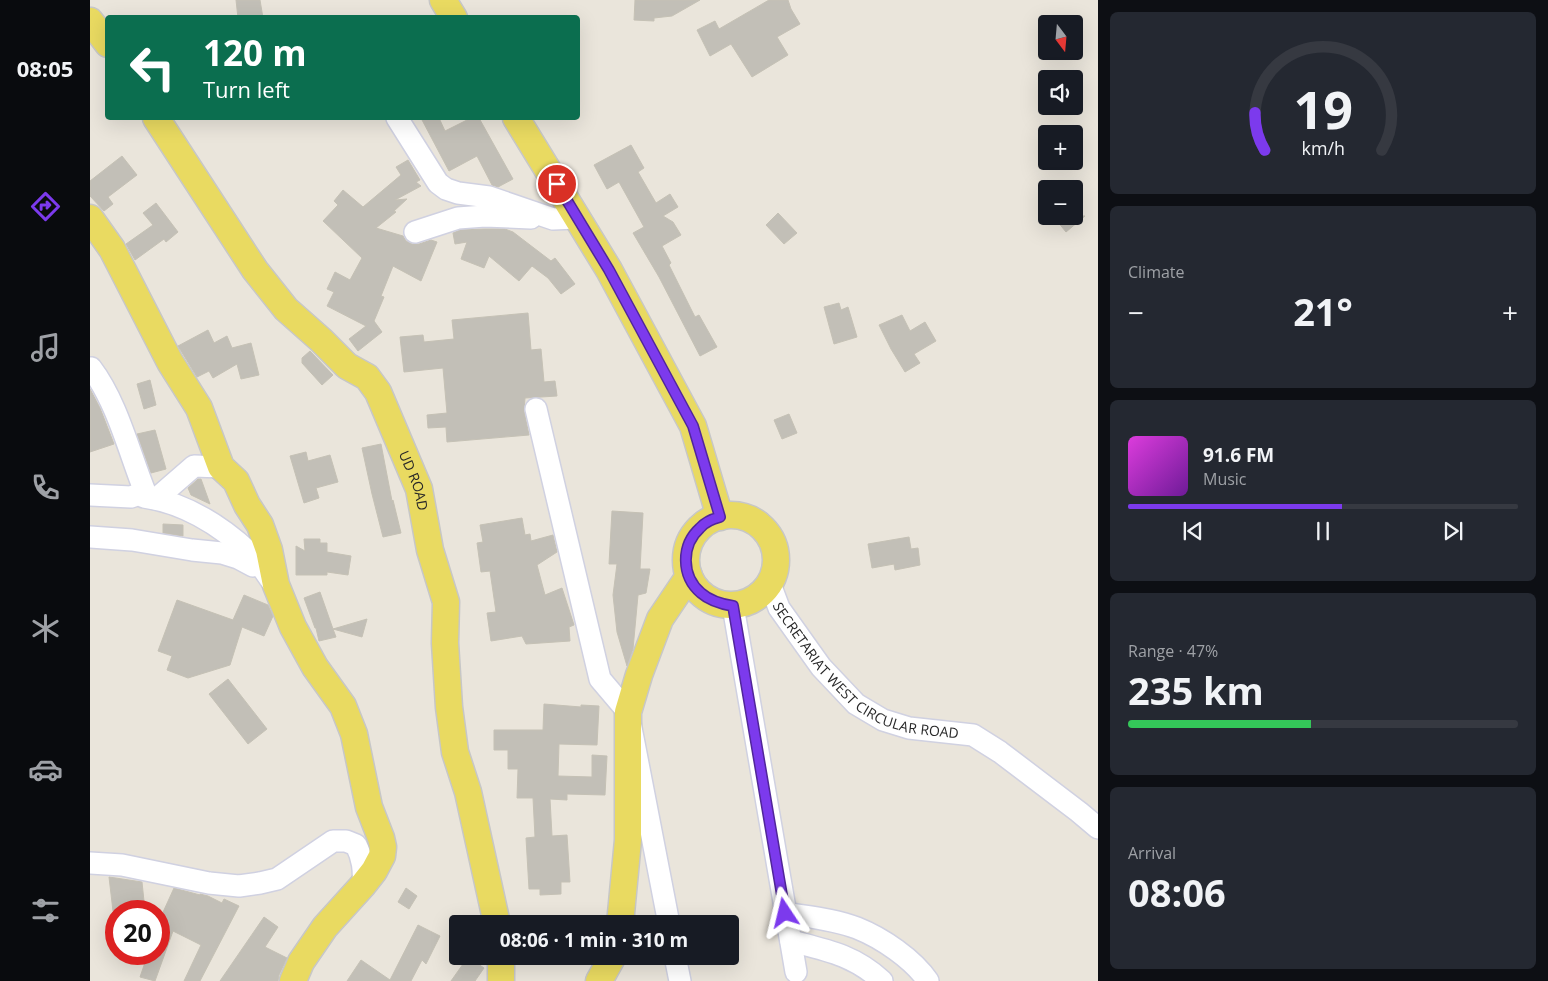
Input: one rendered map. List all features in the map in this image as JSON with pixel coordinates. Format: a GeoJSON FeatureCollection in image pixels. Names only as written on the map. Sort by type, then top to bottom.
{"type":"FeatureCollection","features":[{"type":"Feature","properties":{"kind":"main road"},"geometry":{"type":"LineString","coordinates":[[443,0],[452,15]]}},
{"type":"Feature","properties":{"kind":"main road"},"geometry":{"type":"LineString","coordinates":[[90,21],[105,40]]}},
{"type":"Feature","properties":{"kind":"main road","name":"UD ROAD"},"geometry":{"type":"LineString","coordinates":[[157,120],[255,270],[286,308],[347,366],[371,381],[386,410],[419,488],[430,550],[446,602],[445,644],[449,707],[455,752],[468,792],[494,915]]}},
{"type":"Feature","properties":{"kind":"main road"},"geometry":{"type":"LineString","coordinates":[[517,120],[565,218],[609,270],[693,426],[720,517]]}},
{"type":"Feature","properties":{"kind":"main road"},"geometry":{"type":"LineString","coordinates":[[90,218],[112,249],[170,362],[199,408],[221,467],[236,481],[260,525],[269,550],[272,582],[293,627],[315,667],[343,706],[354,734],[369,807],[383,847],[382,856],[363,885],[325,927],[301,962],[293,981]]}},
{"type":"Feature","properties":{"kind":"main road"},"geometry":{"type":"LineString","coordinates":[[736,516],[751,520],[760,526],[772,544],[775,554],[775,565],[770,584],[751,600],[733,606],[720,604],[705,597],[694,586],[689,576],[686,566],[686,555],[691,540],[701,527],[710,520],[736,516]]}},
{"type":"Feature","properties":{"kind":"main road"},"geometry":{"type":"LineString","coordinates":[[621,915],[628,840],[628,712],[639,675],[660,619],[689,576]]}},
{"type":"Feature","properties":{"kind":"main road"},"geometry":{"type":"LineString","coordinates":[[501,965],[501,981]]}},
{"type":"Feature","properties":{"kind":"main road"},"geometry":{"type":"LineString","coordinates":[[599,981],[609,965]]}},
{"type":"Feature","properties":{"kind":"street"},"geometry":{"type":"LineString","coordinates":[[398,120],[438,183],[446,189],[489,197],[565,218]]}},
{"type":"Feature","properties":{"kind":"street"},"geometry":{"type":"LineString","coordinates":[[415,232],[458,218],[485,216],[565,218]]}},
{"type":"Feature","properties":{"kind":"street"},"geometry":{"type":"LineString","coordinates":[[91,368],[102,382],[150,495],[198,514],[251,554],[272,582]]}},
{"type":"Feature","properties":{"kind":"street"},"geometry":{"type":"LineString","coordinates":[[536,409],[600,679],[628,712],[667,915]]}},
{"type":"Feature","properties":{"kind":"street"},"geometry":{"type":"LineString","coordinates":[[90,495],[131,497],[150,495],[194,466],[221,467]]}},
{"type":"Feature","properties":{"kind":"street"},"geometry":{"type":"LineString","coordinates":[[90,537],[132,540],[222,553],[238,558],[272,582]]}},
{"type":"Feature","properties":{"kind":"street","name":"SECRETARIAT WEST CIRCULAR ROAD"},"geometry":{"type":"LineString","coordinates":[[770,584],[779,608],[821,667],[856,704],[883,720],[909,728],[973,735],[1000,752],[1080,812],[1098,828]]}},
{"type":"Feature","properties":{"kind":"street"},"geometry":{"type":"LineString","coordinates":[[733,606],[796,972]]}},
{"type":"Feature","properties":{"kind":"street"},"geometry":{"type":"LineString","coordinates":[[90,863],[148,869],[209,883],[239,886],[277,879],[333,841],[346,841],[356,845],[361,855],[364,867],[363,885]]}},
{"type":"Feature","properties":{"kind":"street"},"geometry":{"type":"LineString","coordinates":[[785,913],[858,928],[904,955],[921,971],[928,981]]}},
{"type":"Feature","properties":{"kind":"street"},"geometry":{"type":"LineString","coordinates":[[790,941],[833,951],[874,973],[882,981]]}},
{"type":"Feature","properties":{"kind":"street"},"geometry":{"type":"LineString","coordinates":[[677,965],[680,981]]}},
{"type":"Feature","properties":{"kind":"building"},"geometry":{"type":"Polygon","coordinates":[[[236,0],[260,0],[262,15],[238,15],[236,0]]]}},
{"type":"Feature","properties":{"kind":"building"},"geometry":{"type":"Polygon","coordinates":[[[635,0],[700,0],[672,16],[654,18],[654,21],[634,20],[635,0]]]}},
{"type":"Feature","properties":{"kind":"building"},"geometry":{"type":"Polygon","coordinates":[[[769,0],[788,0],[800,24],[777,37],[788,55],[752,77],[731,44],[710,56],[697,30],[715,21],[719,29],[769,0]]]}},
{"type":"Feature","properties":{"kind":"building"},"geometry":{"type":"Polygon","coordinates":[[[422,120],[440,120],[445,131],[467,120],[480,120],[513,179],[498,187],[492,185],[477,156],[449,171],[422,120]]]}},
{"type":"Feature","properties":{"kind":"building"},"geometry":{"type":"Polygon","coordinates":[[[631,145],[644,168],[638,172],[656,203],[670,194],[678,207],[663,216],[673,222],[681,235],[662,246],[671,263],[669,265],[695,317],[699,315],[717,347],[700,356],[659,277],[633,233],[644,227],[619,182],[607,189],[594,165],[631,145]]]}},
{"type":"Feature","properties":{"kind":"building"},"geometry":{"type":"Polygon","coordinates":[[[122,156],[137,175],[108,197],[113,204],[104,211],[90,196],[90,181],[122,156]]]}},
{"type":"Feature","properties":{"kind":"building"},"geometry":{"type":"Polygon","coordinates":[[[408,160],[420,180],[416,182],[421,186],[395,200],[407,199],[394,211],[396,212],[376,228],[403,236],[406,241],[412,244],[431,240],[437,242],[421,281],[393,266],[381,296],[384,297],[374,321],[382,332],[358,351],[349,339],[366,326],[327,306],[334,292],[327,289],[335,272],[350,280],[362,258],[323,221],[338,205],[334,201],[343,190],[363,207],[401,175],[396,167],[408,160]]]}},
{"type":"Feature","properties":{"kind":"building"},"geometry":{"type":"Polygon","coordinates":[[[156,203],[178,232],[166,242],[164,239],[135,260],[126,244],[153,225],[143,213],[156,203]]]}},
{"type":"Feature","properties":{"kind":"building"},"geometry":{"type":"Polygon","coordinates":[[[778,213],[797,233],[784,244],[766,225],[778,213]]]}},
{"type":"Feature","properties":{"kind":"building"},"geometry":{"type":"Polygon","coordinates":[[[1060,225],[1074,225],[1066,232],[1060,225]]]}},
{"type":"Feature","properties":{"kind":"building"},"geometry":{"type":"Polygon","coordinates":[[[505,229],[513,232],[551,261],[555,258],[575,284],[561,294],[548,278],[532,266],[519,281],[489,256],[484,268],[461,259],[467,242],[455,244],[453,233],[460,230],[505,229]]]}},
{"type":"Feature","properties":{"kind":"building"},"geometry":{"type":"Polygon","coordinates":[[[839,303],[841,310],[848,307],[857,337],[834,344],[824,307],[839,303]]]}},
{"type":"Feature","properties":{"kind":"building"},"geometry":{"type":"Polygon","coordinates":[[[528,313],[531,350],[541,349],[544,382],[555,381],[557,396],[525,398],[524,411],[529,435],[447,442],[446,427],[428,428],[427,415],[447,413],[443,368],[404,372],[400,337],[423,335],[424,342],[454,339],[452,320],[528,313]]]}},
{"type":"Feature","properties":{"kind":"building"},"geometry":{"type":"Polygon","coordinates":[[[902,315],[910,331],[925,322],[936,341],[914,354],[920,363],[905,372],[879,325],[902,315]]]}},
{"type":"Feature","properties":{"kind":"building"},"geometry":{"type":"Polygon","coordinates":[[[208,330],[214,343],[227,336],[232,348],[251,343],[259,375],[241,379],[237,364],[213,378],[209,371],[197,377],[178,346],[208,330]]]}},
{"type":"Feature","properties":{"kind":"building"},"geometry":{"type":"Polygon","coordinates":[[[310,351],[333,375],[322,385],[302,363],[302,358],[310,351]]]}},
{"type":"Feature","properties":{"kind":"building"},"geometry":{"type":"Polygon","coordinates":[[[150,380],[156,405],[144,409],[137,384],[150,380]]]}},
{"type":"Feature","properties":{"kind":"building"},"geometry":{"type":"Polygon","coordinates":[[[90,389],[100,408],[114,444],[90,452],[90,389]]]}},
{"type":"Feature","properties":{"kind":"building"},"geometry":{"type":"Polygon","coordinates":[[[789,414],[797,433],[782,439],[774,420],[789,414]]]}},
{"type":"Feature","properties":{"kind":"building"},"geometry":{"type":"Polygon","coordinates":[[[155,430],[166,469],[151,473],[137,434],[155,430]]]}},
{"type":"Feature","properties":{"kind":"building"},"geometry":{"type":"Polygon","coordinates":[[[381,444],[392,501],[401,533],[383,537],[362,448],[381,444]]]}},
{"type":"Feature","properties":{"kind":"building"},"geometry":{"type":"Polygon","coordinates":[[[306,452],[308,461],[330,455],[338,482],[316,488],[319,498],[304,503],[290,456],[306,452]]]}},
{"type":"Feature","properties":{"kind":"building"},"geometry":{"type":"Polygon","coordinates":[[[198,479],[201,479],[210,504],[191,495],[188,488],[198,479]]]}},
{"type":"Feature","properties":{"kind":"building"},"geometry":{"type":"Polygon","coordinates":[[[612,511],[643,513],[640,569],[650,569],[646,593],[638,595],[633,649],[627,666],[617,632],[613,595],[617,564],[609,564],[612,511]]]}},
{"type":"Feature","properties":{"kind":"building"},"geometry":{"type":"Polygon","coordinates":[[[522,518],[525,535],[530,534],[531,541],[553,535],[557,552],[537,565],[545,595],[562,588],[574,625],[569,627],[570,641],[526,644],[522,636],[491,641],[487,613],[496,612],[490,571],[481,572],[477,543],[483,542],[480,525],[522,518]]]}},
{"type":"Feature","properties":{"kind":"building"},"geometry":{"type":"Polygon","coordinates":[[[163,524],[183,525],[183,536],[163,533],[163,524]]]}},
{"type":"Feature","properties":{"kind":"building"},"geometry":{"type":"Polygon","coordinates":[[[909,537],[911,549],[918,548],[920,565],[895,570],[894,564],[872,568],[868,544],[909,537]]]}},
{"type":"Feature","properties":{"kind":"building"},"geometry":{"type":"Polygon","coordinates":[[[304,539],[320,539],[320,543],[327,543],[327,552],[351,556],[348,575],[327,572],[327,575],[296,575],[296,546],[305,551],[304,539]]]}},
{"type":"Feature","properties":{"kind":"building"},"geometry":{"type":"Polygon","coordinates":[[[320,592],[336,637],[319,641],[304,598],[320,592]]]}},
{"type":"Feature","properties":{"kind":"building"},"geometry":{"type":"Polygon","coordinates":[[[244,595],[268,605],[273,616],[264,636],[242,627],[230,665],[188,678],[167,670],[172,656],[158,651],[177,600],[233,620],[244,595]]]}},
{"type":"Feature","properties":{"kind":"building"},"geometry":{"type":"Polygon","coordinates":[[[367,619],[362,637],[333,629],[367,619]]]}},
{"type":"Feature","properties":{"kind":"building"},"geometry":{"type":"Polygon","coordinates":[[[228,679],[267,729],[248,744],[209,694],[228,679]]]}},
{"type":"Feature","properties":{"kind":"building"},"geometry":{"type":"Polygon","coordinates":[[[544,704],[581,707],[581,705],[599,706],[597,745],[559,744],[558,776],[592,777],[592,755],[607,756],[605,795],[567,794],[567,800],[550,799],[552,836],[567,835],[570,882],[561,882],[561,894],[540,895],[540,889],[529,889],[526,838],[535,837],[533,798],[517,798],[518,769],[508,769],[508,750],[494,750],[494,730],[543,730],[544,704]]]}},
{"type":"Feature","properties":{"kind":"building"},"geometry":{"type":"Polygon","coordinates":[[[109,877],[142,882],[144,900],[112,900],[109,877]]]}},
{"type":"Feature","properties":{"kind":"building"},"geometry":{"type":"Polygon","coordinates":[[[174,888],[208,896],[222,903],[224,899],[239,906],[200,981],[184,981],[201,945],[173,931],[170,939],[169,900],[174,888]]]}},
{"type":"Feature","properties":{"kind":"building"},"geometry":{"type":"Polygon","coordinates":[[[406,888],[417,896],[409,909],[398,902],[406,888]]]}},
{"type":"Feature","properties":{"kind":"building"},"geometry":{"type":"Polygon","coordinates":[[[264,917],[278,927],[265,947],[287,958],[278,981],[220,981],[264,917]]]}},
{"type":"Feature","properties":{"kind":"building"},"geometry":{"type":"Polygon","coordinates":[[[418,925],[440,936],[426,964],[422,960],[411,981],[347,981],[361,960],[390,980],[418,925]]]}},
{"type":"Feature","properties":{"kind":"building"},"geometry":{"type":"Polygon","coordinates":[[[144,965],[161,965],[155,981],[140,977],[144,965]]]}},
{"type":"Feature","properties":{"kind":"building"},"geometry":{"type":"Polygon","coordinates":[[[462,965],[480,965],[484,968],[475,981],[451,981],[462,965]]]}},
{"type":"Feature","properties":{"kind":"route"},"geometry":{"type":"LineString","coordinates":[[557,184],[609,270],[693,426],[720,517],[710,520],[693,535],[688,544],[686,566],[694,586],[701,594],[720,604],[733,606],[785,913]]}}]}
